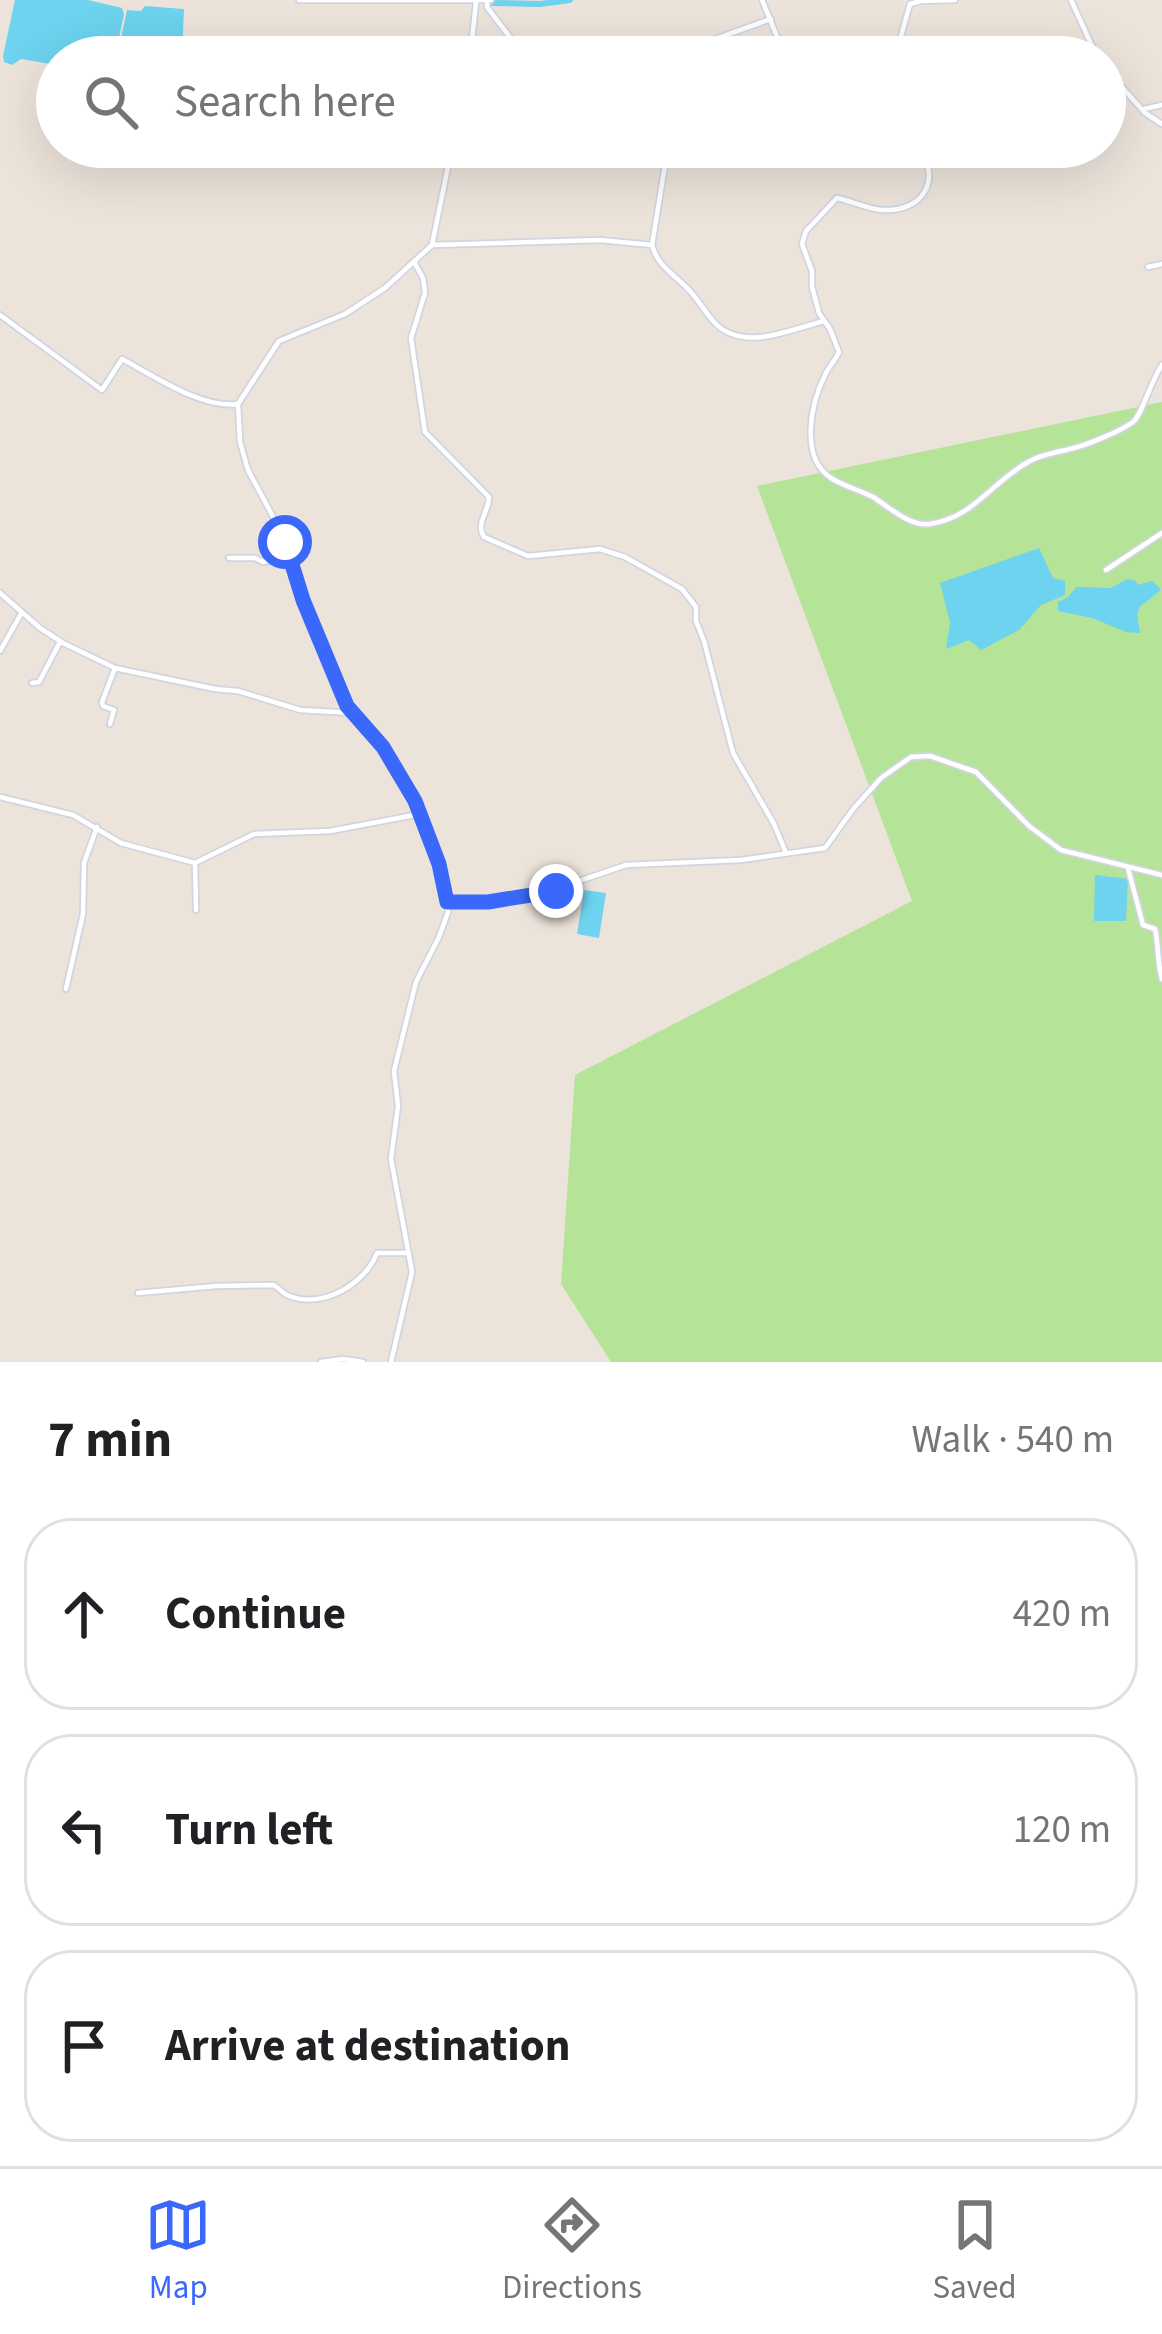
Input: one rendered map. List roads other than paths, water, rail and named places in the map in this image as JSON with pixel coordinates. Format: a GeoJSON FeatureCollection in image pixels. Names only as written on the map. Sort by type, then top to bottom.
{"type":"FeatureCollection","features":[{"type":"Feature","properties":{"kind":"street"},"geometry":{"type":"LineString","coordinates":[[299,0],[489,0],[487,7],[509,36]]}},
{"type":"Feature","properties":{"kind":"street"},"geometry":{"type":"LineString","coordinates":[[762,0],[777,36]]}},
{"type":"Feature","properties":{"kind":"street"},"geometry":{"type":"LineString","coordinates":[[901,36],[913,1],[955,0]]}},
{"type":"Feature","properties":{"kind":"street"},"geometry":{"type":"LineString","coordinates":[[1071,0],[1087,36]]}},
{"type":"Feature","properties":{"kind":"street"},"geometry":{"type":"LineString","coordinates":[[473,36],[477,1]]}},
{"type":"Feature","properties":{"kind":"street"},"geometry":{"type":"LineString","coordinates":[[724,36],[771,19]]}},
{"type":"Feature","properties":{"kind":"street"},"geometry":{"type":"LineString","coordinates":[[1126,91],[1162,124]]}},
{"type":"Feature","properties":{"kind":"street"},"geometry":{"type":"LineString","coordinates":[[1142,109],[1162,105]]}},
{"type":"Feature","properties":{"kind":"street"},"geometry":{"type":"LineString","coordinates":[[391,1362],[412,1272],[391,1160],[398,1106],[394,1071],[416,982],[439,937],[447,902],[420,814],[383,747],[347,706],[278,526],[248,470],[240,442],[238,404],[278,341],[345,314],[385,288],[432,245],[448,168]]}},
{"type":"Feature","properties":{"kind":"street"},"geometry":{"type":"LineString","coordinates":[[665,168],[652,245],[656,259],[702,303],[716,324],[760,338],[824,321]]}},
{"type":"Feature","properties":{"kind":"street"},"geometry":{"type":"LineString","coordinates":[[929,168],[928,188],[921,199],[887,211],[837,198],[806,230],[802,244],[812,271],[812,287],[839,352],[826,372],[812,418],[816,462],[829,476],[920,524],[935,523],[977,505],[997,482],[1034,458],[1087,445],[1131,424],[1162,365]]}},
{"type":"Feature","properties":{"kind":"street"},"geometry":{"type":"LineString","coordinates":[[432,245],[600,239],[652,245]]}},
{"type":"Feature","properties":{"kind":"street"},"geometry":{"type":"LineString","coordinates":[[414,261],[424,293],[411,338],[425,432],[489,497],[479,528],[484,537],[528,556],[599,549],[625,556],[682,589],[696,607],[696,622],[733,753],[786,853]]}},
{"type":"Feature","properties":{"kind":"street"},"geometry":{"type":"LineString","coordinates":[[1148,267],[1162,264]]}},
{"type":"Feature","properties":{"kind":"street"},"geometry":{"type":"LineString","coordinates":[[0,315],[102,390],[122,359],[221,406],[238,404]]}},
{"type":"Feature","properties":{"kind":"street"},"geometry":{"type":"LineString","coordinates":[[1106,570],[1162,533]]}},
{"type":"Feature","properties":{"kind":"street"},"geometry":{"type":"LineString","coordinates":[[229,558],[263,562],[290,557]]}},
{"type":"Feature","properties":{"kind":"street"},"geometry":{"type":"LineString","coordinates":[[0,593],[60,641],[116,668],[238,691],[300,710],[353,713]]}},
{"type":"Feature","properties":{"kind":"street"},"geometry":{"type":"LineString","coordinates":[[0,650],[22,613]]}},
{"type":"Feature","properties":{"kind":"street"},"geometry":{"type":"LineString","coordinates":[[32,682],[39,682],[60,641]]}},
{"type":"Feature","properties":{"kind":"street"},"geometry":{"type":"LineString","coordinates":[[110,724],[114,710],[102,702],[116,668]]}},
{"type":"Feature","properties":{"kind":"street"},"geometry":{"type":"LineString","coordinates":[[447,902],[541,894],[626,865],[741,860],[825,848],[881,778],[911,757],[931,756],[976,772],[1060,850],[1162,875]]}},
{"type":"Feature","properties":{"kind":"street"},"geometry":{"type":"LineString","coordinates":[[0,797],[73,815],[121,843],[195,863],[254,834],[330,831],[420,814]]}},
{"type":"Feature","properties":{"kind":"street"},"geometry":{"type":"LineString","coordinates":[[65,988],[82,914],[84,863],[97,827]]}},
{"type":"Feature","properties":{"kind":"street"},"geometry":{"type":"LineString","coordinates":[[195,863],[196,910]]}},
{"type":"Feature","properties":{"kind":"street"},"geometry":{"type":"LineString","coordinates":[[1128,868],[1143,925],[1155,929],[1162,979]]}},
{"type":"Feature","properties":{"kind":"street"},"geometry":{"type":"LineString","coordinates":[[138,1293],[274,1285],[287,1296],[316,1300],[359,1281],[377,1252],[409,1253]]}},
{"type":"Feature","properties":{"kind":"street"},"geometry":{"type":"LineString","coordinates":[[321,1362],[362,1362]]}},
{"type":"Feature","properties":{"kind":"water"},"geometry":{"type":"Polygon","coordinates":[[[15,0],[88,0],[122,8],[119,36],[36,36],[36,62],[21,59],[12,65],[3,56],[15,0]]]}},
{"type":"Feature","properties":{"kind":"water"},"geometry":{"type":"Polygon","coordinates":[[[145,6],[184,9],[183,36],[121,36],[127,10],[141,11],[145,6]]]}},
{"type":"Feature","properties":{"kind":"water"},"geometry":{"type":"Polygon","coordinates":[[[1039,548],[1053,578],[1065,581],[1065,595],[1041,605],[1019,630],[981,650],[969,640],[946,649],[950,622],[940,583],[1039,548]]]}},
{"type":"Feature","properties":{"kind":"water"},"geometry":{"type":"Polygon","coordinates":[[[1127,579],[1138,585],[1152,581],[1161,589],[1138,610],[1140,633],[1058,611],[1058,602],[1076,587],[1111,588],[1127,579]]]}},
{"type":"Feature","properties":{"kind":"water"},"geometry":{"type":"Polygon","coordinates":[[[1095,875],[1128,879],[1126,921],[1094,921],[1095,875]]]}},
{"type":"Feature","properties":{"kind":"water"},"geometry":{"type":"Polygon","coordinates":[[[584,890],[606,893],[599,938],[577,934],[584,890]]]}},
{"type":"Feature","properties":{"kind":"waterway"},"geometry":{"type":"LineString","coordinates":[[493,3],[570,0]]}}]}
